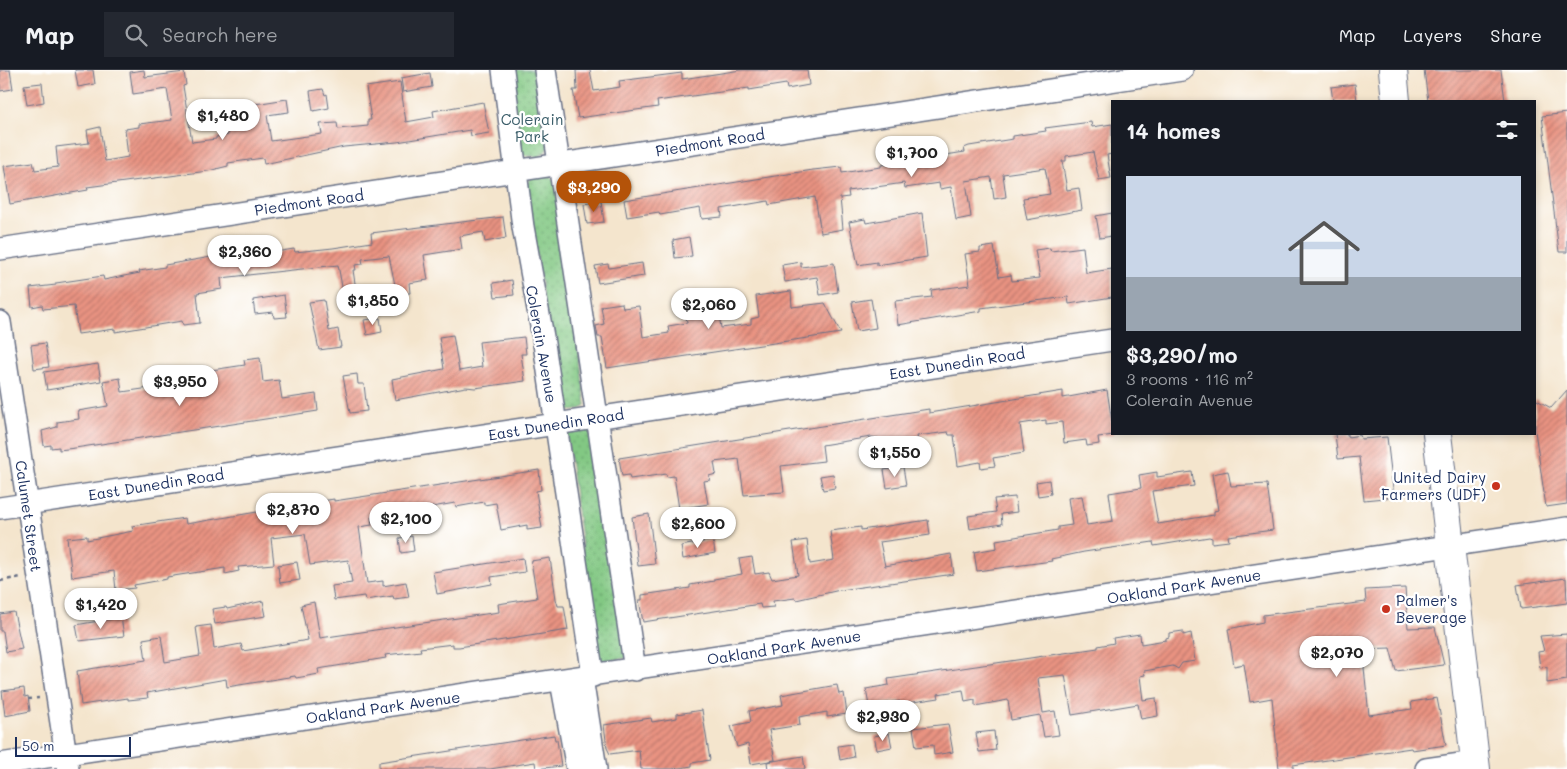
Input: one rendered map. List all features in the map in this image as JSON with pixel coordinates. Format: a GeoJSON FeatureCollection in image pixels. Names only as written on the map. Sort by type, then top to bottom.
{"type":"FeatureCollection","features":[{"type":"Feature","properties":{"kind":"main road"},"geometry":{"type":"LineString","coordinates":[[1392,70],[1396,100]]}},
{"type":"Feature","properties":{"kind":"main road"},"geometry":{"type":"LineString","coordinates":[[1437,435],[1476,765]]}},
{"type":"Feature","properties":{"kind":"street","name":"Colerain Avenue"},"geometry":{"type":"LineString","coordinates":[[504,70],[523,228],[556,424],[579,678]]}},
{"type":"Feature","properties":{"kind":"street"},"geometry":{"type":"LineString","coordinates":[[545,70],[635,670]]}},
{"type":"Feature","properties":{"kind":"street","name":"Piedmont Road"},"geometry":{"type":"LineString","coordinates":[[0,249],[1182,70]]}},
{"type":"Feature","properties":{"kind":"street","name":"Calumet Street"},"geometry":{"type":"LineString","coordinates":[[0,322],[67,762]]}},
{"type":"Feature","properties":{"kind":"street","name":"East Dunedin Road"},"geometry":{"type":"LineString","coordinates":[[0,508],[1111,340]]}},
{"type":"Feature","properties":{"kind":"street","name":"Oakland Park Avenue"},"geometry":{"type":"LineString","coordinates":[[0,764],[67,762],[579,678],[1567,528]]}},
{"type":"Feature","properties":{"kind":"street"},"geometry":{"type":"LineString","coordinates":[[577,769],[579,678]]}},
{"type":"Feature","properties":{"kind":"street"},"geometry":{"type":"LineString","coordinates":[[579,678],[596,769]]}},
{"type":"Feature","properties":{"kind":"street"},"geometry":{"type":"LineString","coordinates":[[1426,769],[1476,765]]}},
{"type":"Feature","properties":{"kind":"path"},"geometry":{"type":"LineString","coordinates":[[0,581],[27,576]]}},
{"type":"Feature","properties":{"kind":"path"},"geometry":{"type":"LineString","coordinates":[[28,700],[46,697]]}},
{"type":"Feature","properties":{"kind":"green space","name":"Colerain Park"},"geometry":{"type":"Polygon","coordinates":[[[506,70],[540,70],[551,146],[539,157],[520,155],[506,70]]]}},
{"type":"Feature","properties":{"kind":"green space","name":"Colerain Park"},"geometry":{"type":"Polygon","coordinates":[[[549,175],[556,182],[586,405],[574,411],[560,408],[526,185],[532,177],[549,175]]]}},
{"type":"Feature","properties":{"kind":"green space"},"geometry":{"type":"Polygon","coordinates":[[[589,425],[626,658],[598,662],[566,430],[589,425]]]}},
{"type":"Feature","properties":{"kind":"building"},"geometry":{"type":"Polygon","coordinates":[[[0,70],[10,70],[13,89],[0,91],[0,70]]]}},
{"type":"Feature","properties":{"kind":"building"},"geometry":{"type":"Polygon","coordinates":[[[75,70],[93,70],[95,84],[78,87],[75,70]]]}},
{"type":"Feature","properties":{"kind":"building"},"geometry":{"type":"Polygon","coordinates":[[[144,70],[145,77],[184,72],[186,85],[183,86],[192,142],[216,139],[216,137],[228,135],[226,113],[242,111],[242,106],[287,99],[289,112],[267,115],[271,141],[322,134],[320,124],[337,123],[338,129],[368,126],[368,120],[371,120],[366,87],[400,82],[406,122],[434,117],[433,111],[483,102],[489,133],[471,136],[470,130],[397,142],[344,147],[264,164],[263,158],[228,163],[228,166],[208,171],[87,187],[88,190],[10,204],[4,166],[33,162],[35,170],[58,167],[56,147],[89,143],[87,130],[100,127],[105,161],[128,157],[125,129],[139,127],[139,124],[172,120],[167,89],[133,94],[130,72],[144,70]]]}},
{"type":"Feature","properties":{"kind":"building"},"geometry":{"type":"Polygon","coordinates":[[[576,70],[590,70],[594,91],[620,87],[619,81],[682,73],[682,79],[741,70],[807,70],[809,85],[787,89],[786,84],[657,101],[658,107],[578,118],[573,90],[577,90],[576,70]]]}},
{"type":"Feature","properties":{"kind":"building"},"geometry":{"type":"Polygon","coordinates":[[[1424,70],[1501,70],[1505,100],[1428,100],[1424,70]]]}},
{"type":"Feature","properties":{"kind":"building"},"geometry":{"type":"Polygon","coordinates":[[[430,73],[432,87],[403,92],[401,78],[430,73]]]}},
{"type":"Feature","properties":{"kind":"building"},"geometry":{"type":"Polygon","coordinates":[[[42,83],[44,102],[27,105],[24,85],[42,83]]]}},
{"type":"Feature","properties":{"kind":"building"},"geometry":{"type":"Polygon","coordinates":[[[1355,84],[1357,100],[1333,100],[1331,87],[1355,84]]]}},
{"type":"Feature","properties":{"kind":"building"},"geometry":{"type":"Polygon","coordinates":[[[323,89],[325,95],[327,94],[329,108],[313,111],[310,91],[323,89]]]}},
{"type":"Feature","properties":{"kind":"building"},"geometry":{"type":"Polygon","coordinates":[[[1567,113],[1567,252],[1559,252],[1542,116],[1567,113]]]}},
{"type":"Feature","properties":{"kind":"building"},"geometry":{"type":"Polygon","coordinates":[[[1091,122],[1092,127],[1111,124],[1111,154],[1107,155],[1111,178],[1099,180],[1093,152],[1066,156],[1066,161],[1062,161],[1067,190],[1079,188],[1082,210],[1027,220],[1023,198],[1050,194],[1045,168],[1003,174],[1006,197],[994,199],[991,177],[966,181],[971,217],[956,220],[951,187],[940,189],[939,183],[905,188],[904,183],[848,191],[849,197],[840,198],[843,229],[821,233],[815,197],[769,205],[768,201],[721,209],[722,217],[702,219],[700,208],[660,215],[659,212],[627,217],[624,200],[813,170],[841,167],[842,173],[881,167],[881,165],[965,152],[964,148],[969,146],[1013,139],[1013,136],[1046,131],[1045,128],[1091,122]]]}},
{"type":"Feature","properties":{"kind":"building"},"geometry":{"type":"Polygon","coordinates":[[[601,201],[604,222],[587,224],[584,204],[601,201]]]}},
{"type":"Feature","properties":{"kind":"building"},"geometry":{"type":"Polygon","coordinates":[[[922,213],[927,257],[877,265],[877,262],[858,265],[849,222],[865,219],[866,223],[922,213]]]}},
{"type":"Feature","properties":{"kind":"building"},"geometry":{"type":"Polygon","coordinates":[[[1111,213],[1111,236],[1100,238],[1096,216],[1111,213]]]}},
{"type":"Feature","properties":{"kind":"building"},"geometry":{"type":"Polygon","coordinates":[[[503,217],[506,238],[485,242],[483,232],[460,236],[462,249],[424,255],[428,280],[409,283],[410,293],[397,295],[389,256],[362,259],[363,264],[355,265],[356,270],[353,270],[356,290],[343,292],[338,265],[221,278],[222,289],[197,293],[200,323],[183,325],[182,321],[115,332],[115,329],[78,334],[74,306],[43,309],[42,305],[32,307],[30,288],[56,285],[56,283],[103,276],[104,280],[140,273],[139,271],[165,267],[165,265],[217,256],[218,261],[294,249],[295,252],[333,248],[372,242],[371,233],[503,217]]]}},
{"type":"Feature","properties":{"kind":"building"},"geometry":{"type":"Polygon","coordinates":[[[689,237],[692,256],[675,258],[673,240],[689,237]]]}},
{"type":"Feature","properties":{"kind":"building"},"geometry":{"type":"Polygon","coordinates":[[[994,246],[999,277],[1011,275],[1012,281],[1040,278],[1035,250],[1050,248],[1051,251],[1083,247],[1086,273],[1111,269],[1111,297],[1069,304],[1068,297],[981,308],[981,311],[898,325],[895,301],[932,297],[931,290],[970,285],[965,254],[980,252],[980,248],[994,246]]]}},
{"type":"Feature","properties":{"kind":"building"},"geometry":{"type":"Polygon","coordinates":[[[801,262],[801,267],[834,263],[838,292],[820,295],[817,277],[785,282],[782,265],[801,262]]]}},
{"type":"Feature","properties":{"kind":"building"},"geometry":{"type":"Polygon","coordinates":[[[642,263],[644,276],[598,283],[595,266],[608,264],[609,268],[642,263]]]}},
{"type":"Feature","properties":{"kind":"building"},"geometry":{"type":"Polygon","coordinates":[[[512,280],[514,295],[495,297],[493,283],[512,280]]]}},
{"type":"Feature","properties":{"kind":"building"},"geometry":{"type":"Polygon","coordinates":[[[697,291],[698,304],[717,301],[721,328],[751,324],[751,319],[759,317],[756,296],[791,291],[792,307],[825,303],[841,333],[607,368],[602,337],[598,337],[596,326],[604,324],[601,306],[622,303],[623,308],[639,306],[643,337],[669,333],[668,326],[687,323],[683,293],[697,291]]]}},
{"type":"Feature","properties":{"kind":"building"},"geometry":{"type":"Polygon","coordinates":[[[284,295],[287,317],[274,318],[273,312],[255,314],[253,300],[284,295]]]}},
{"type":"Feature","properties":{"kind":"building"},"geometry":{"type":"Polygon","coordinates":[[[871,299],[876,328],[857,331],[852,302],[871,299]]]}},
{"type":"Feature","properties":{"kind":"building"},"geometry":{"type":"Polygon","coordinates":[[[324,300],[329,331],[338,329],[341,347],[319,350],[309,302],[324,300]]]}},
{"type":"Feature","properties":{"kind":"building"},"geometry":{"type":"Polygon","coordinates":[[[380,318],[382,332],[367,335],[364,320],[380,318]]]}},
{"type":"Feature","properties":{"kind":"building"},"geometry":{"type":"Polygon","coordinates":[[[453,335],[459,371],[482,367],[479,342],[524,337],[526,354],[521,354],[525,381],[475,388],[466,387],[395,400],[392,379],[444,369],[439,337],[453,335]]]}},
{"type":"Feature","properties":{"kind":"building"},"geometry":{"type":"Polygon","coordinates":[[[45,343],[49,367],[34,369],[31,345],[45,343]]]}},
{"type":"Feature","properties":{"kind":"building"},"geometry":{"type":"Polygon","coordinates":[[[260,358],[263,382],[279,380],[282,399],[316,394],[318,411],[75,448],[59,450],[59,447],[51,448],[51,445],[44,446],[42,431],[57,427],[57,422],[79,419],[78,411],[108,406],[103,381],[120,378],[122,392],[178,384],[175,371],[190,369],[191,373],[245,365],[244,360],[260,358]]]}},
{"type":"Feature","properties":{"kind":"building"},"geometry":{"type":"Polygon","coordinates":[[[98,364],[101,381],[47,390],[44,372],[98,364]]]}},
{"type":"Feature","properties":{"kind":"building"},"geometry":{"type":"Polygon","coordinates":[[[357,374],[358,384],[364,384],[367,411],[350,413],[343,376],[357,374]]]}},
{"type":"Feature","properties":{"kind":"building"},"geometry":{"type":"Polygon","coordinates":[[[1107,390],[1111,416],[1111,435],[1114,435],[1098,437],[1099,444],[1087,446],[1086,440],[1064,443],[1062,422],[1046,424],[1046,420],[1020,424],[1024,453],[993,458],[995,466],[981,468],[980,462],[958,466],[954,435],[949,435],[948,432],[917,436],[922,463],[908,466],[903,440],[880,444],[878,438],[871,437],[822,445],[824,461],[781,466],[784,492],[744,495],[739,459],[714,462],[716,474],[709,476],[710,480],[704,481],[708,504],[679,509],[674,476],[667,477],[666,474],[630,479],[629,475],[622,476],[619,458],[929,409],[929,413],[1063,391],[1063,398],[1107,390]]]}},
{"type":"Feature","properties":{"kind":"building"},"geometry":{"type":"Polygon","coordinates":[[[1567,390],[1567,504],[1546,507],[1536,435],[1536,400],[1551,408],[1567,390]]]}},
{"type":"Feature","properties":{"kind":"building"},"geometry":{"type":"Polygon","coordinates":[[[1335,435],[1348,435],[1348,437],[1360,435],[1361,439],[1387,437],[1394,497],[1364,500],[1359,457],[1338,459],[1335,435]]]}},
{"type":"Feature","properties":{"kind":"building"},"geometry":{"type":"Polygon","coordinates":[[[903,467],[906,485],[887,488],[884,470],[903,467]]]}},
{"type":"Feature","properties":{"kind":"building"},"geometry":{"type":"Polygon","coordinates":[[[539,470],[541,490],[536,491],[542,528],[527,530],[527,525],[501,530],[496,503],[484,505],[484,502],[456,507],[455,503],[432,507],[433,513],[429,513],[430,516],[413,518],[412,511],[371,517],[372,525],[359,527],[367,583],[383,581],[383,586],[406,582],[409,597],[394,599],[393,596],[365,600],[364,596],[334,600],[332,586],[352,583],[348,560],[310,565],[305,534],[271,538],[274,564],[238,567],[239,571],[225,574],[225,568],[167,577],[167,579],[134,585],[135,588],[116,590],[114,571],[72,577],[67,538],[87,536],[87,540],[133,531],[132,526],[164,521],[185,518],[186,524],[334,499],[334,501],[539,470]]]}},
{"type":"Feature","properties":{"kind":"building"},"geometry":{"type":"Polygon","coordinates":[[[1228,471],[1231,486],[1267,484],[1273,530],[1228,536],[1229,541],[1212,543],[1212,538],[1209,537],[1154,546],[1153,542],[1084,552],[1051,559],[1052,561],[977,571],[974,552],[997,548],[996,540],[1058,530],[1058,527],[1072,525],[1068,498],[1082,496],[1087,525],[1113,521],[1109,493],[1141,488],[1139,475],[1157,472],[1157,477],[1192,472],[1194,486],[1152,491],[1158,524],[1214,515],[1214,511],[1218,510],[1212,474],[1228,471]]]}},
{"type":"Feature","properties":{"kind":"building"},"geometry":{"type":"Polygon","coordinates":[[[833,474],[835,488],[823,490],[820,476],[833,474]]]}},
{"type":"Feature","properties":{"kind":"building"},"geometry":{"type":"Polygon","coordinates":[[[1049,480],[1051,494],[1038,496],[1036,482],[1049,480]]]}},
{"type":"Feature","properties":{"kind":"building"},"geometry":{"type":"Polygon","coordinates":[[[1015,497],[1017,512],[1001,514],[1002,524],[970,529],[968,516],[996,512],[994,499],[1015,497]]]}},
{"type":"Feature","properties":{"kind":"building"},"geometry":{"type":"Polygon","coordinates":[[[649,514],[655,564],[638,566],[632,517],[649,514]]]}},
{"type":"Feature","properties":{"kind":"building"},"geometry":{"type":"Polygon","coordinates":[[[928,520],[930,535],[880,542],[885,566],[951,554],[954,574],[840,590],[796,600],[795,598],[773,601],[774,607],[761,608],[760,604],[643,622],[639,600],[642,600],[642,595],[690,588],[690,585],[742,574],[739,559],[752,557],[755,574],[769,572],[772,579],[798,575],[793,542],[807,540],[810,564],[834,560],[830,531],[861,527],[861,530],[928,520]]]}},
{"type":"Feature","properties":{"kind":"building"},"geometry":{"type":"Polygon","coordinates":[[[412,536],[414,551],[401,553],[399,538],[412,536]]]}},
{"type":"Feature","properties":{"kind":"building"},"geometry":{"type":"Polygon","coordinates":[[[713,540],[715,553],[683,559],[681,546],[713,540]]]}},
{"type":"Feature","properties":{"kind":"building"},"geometry":{"type":"Polygon","coordinates":[[[523,558],[525,572],[491,577],[492,584],[437,594],[433,572],[523,558]]]}},
{"type":"Feature","properties":{"kind":"building"},"geometry":{"type":"Polygon","coordinates":[[[550,558],[556,599],[558,606],[564,606],[568,630],[459,647],[453,647],[453,644],[420,648],[421,651],[385,655],[386,658],[318,669],[319,674],[296,678],[295,676],[227,687],[226,679],[147,693],[148,698],[128,700],[128,698],[81,705],[77,671],[146,660],[143,639],[161,636],[165,662],[200,656],[196,627],[211,625],[214,649],[241,644],[243,651],[308,640],[301,605],[314,602],[320,638],[499,612],[498,604],[537,598],[531,561],[550,558]]]}},
{"type":"Feature","properties":{"kind":"building"},"geometry":{"type":"Polygon","coordinates":[[[297,562],[300,580],[280,583],[278,565],[297,562]]]}},
{"type":"Feature","properties":{"kind":"building"},"geometry":{"type":"Polygon","coordinates":[[[1566,578],[1567,603],[1521,609],[1517,585],[1566,578]]]}},
{"type":"Feature","properties":{"kind":"building"},"geometry":{"type":"Polygon","coordinates":[[[1405,588],[1408,628],[1435,627],[1444,665],[1396,671],[1390,648],[1362,649],[1369,715],[1412,709],[1411,702],[1437,698],[1446,745],[1412,750],[1411,748],[1293,765],[1293,769],[1279,769],[1272,698],[1250,702],[1244,664],[1234,666],[1228,629],[1263,622],[1263,615],[1366,602],[1365,590],[1405,588]]]}},
{"type":"Feature","properties":{"kind":"building"},"geometry":{"type":"Polygon","coordinates":[[[263,601],[266,616],[215,624],[212,609],[226,607],[227,609],[263,601]]]}},
{"type":"Feature","properties":{"kind":"building"},"geometry":{"type":"Polygon","coordinates":[[[14,612],[22,649],[6,652],[3,631],[0,631],[0,614],[14,612]]]}},
{"type":"Feature","properties":{"kind":"building"},"geometry":{"type":"Polygon","coordinates":[[[121,617],[124,636],[79,641],[76,625],[121,617]]]}},
{"type":"Feature","properties":{"kind":"building"},"geometry":{"type":"Polygon","coordinates":[[[1183,631],[1183,635],[1191,633],[1195,661],[1182,663],[1178,669],[1173,666],[1144,671],[1145,675],[1140,676],[1143,700],[1156,698],[1158,716],[1141,719],[1138,704],[1072,715],[1065,675],[1038,678],[1043,713],[1055,711],[1059,735],[1044,737],[1040,715],[1011,720],[1008,700],[975,706],[975,700],[965,702],[963,690],[938,694],[939,698],[900,704],[900,701],[869,706],[866,689],[889,685],[888,679],[1098,648],[1098,646],[1114,643],[1113,638],[1140,634],[1141,644],[1166,640],[1169,637],[1169,633],[1183,631]]]}},
{"type":"Feature","properties":{"kind":"building"},"geometry":{"type":"Polygon","coordinates":[[[1567,634],[1567,680],[1547,683],[1547,667],[1540,668],[1538,652],[1544,651],[1540,636],[1567,634]]]}},
{"type":"Feature","properties":{"kind":"building"},"geometry":{"type":"Polygon","coordinates":[[[837,685],[839,694],[844,693],[847,714],[827,717],[827,712],[799,717],[800,725],[769,730],[775,760],[751,764],[748,744],[737,747],[731,726],[751,722],[749,711],[783,705],[781,695],[837,685]]]}},
{"type":"Feature","properties":{"kind":"building"},"geometry":{"type":"Polygon","coordinates":[[[24,688],[25,697],[28,696],[30,711],[5,716],[2,691],[24,688]]]}},
{"type":"Feature","properties":{"kind":"building"},"geometry":{"type":"Polygon","coordinates":[[[702,710],[710,760],[692,763],[692,766],[673,769],[641,769],[639,750],[610,754],[607,748],[604,725],[651,718],[652,722],[677,718],[677,714],[702,710]]]}},
{"type":"Feature","properties":{"kind":"building"},"geometry":{"type":"Polygon","coordinates":[[[948,724],[953,752],[934,755],[933,745],[916,747],[913,728],[948,724]]]}},
{"type":"Feature","properties":{"kind":"building"},"geometry":{"type":"Polygon","coordinates":[[[994,731],[996,750],[979,752],[976,733],[994,731]]]}},
{"type":"Feature","properties":{"kind":"building"},"geometry":{"type":"Polygon","coordinates":[[[889,733],[892,747],[877,750],[874,736],[889,733]]]}},
{"type":"Feature","properties":{"kind":"building"},"geometry":{"type":"Polygon","coordinates":[[[554,735],[555,740],[557,740],[561,766],[536,769],[535,762],[490,769],[379,769],[379,762],[554,735]]]}},
{"type":"Feature","properties":{"kind":"building"},"geometry":{"type":"Polygon","coordinates":[[[852,744],[854,757],[840,760],[838,746],[852,744]]]}},
{"type":"Feature","properties":{"kind":"building"},"geometry":{"type":"Polygon","coordinates":[[[803,756],[805,769],[768,769],[767,762],[803,756]]]}},
{"type":"Feature","properties":{"kind":"place","name":"United Dairy Farmers (UDF)"},"geometry":{"type":"Point","coordinates":[1496,486]}},
{"type":"Feature","properties":{"kind":"place","name":"Palmer's Beverage"},"geometry":{"type":"Point","coordinates":[1386,609]}}]}
